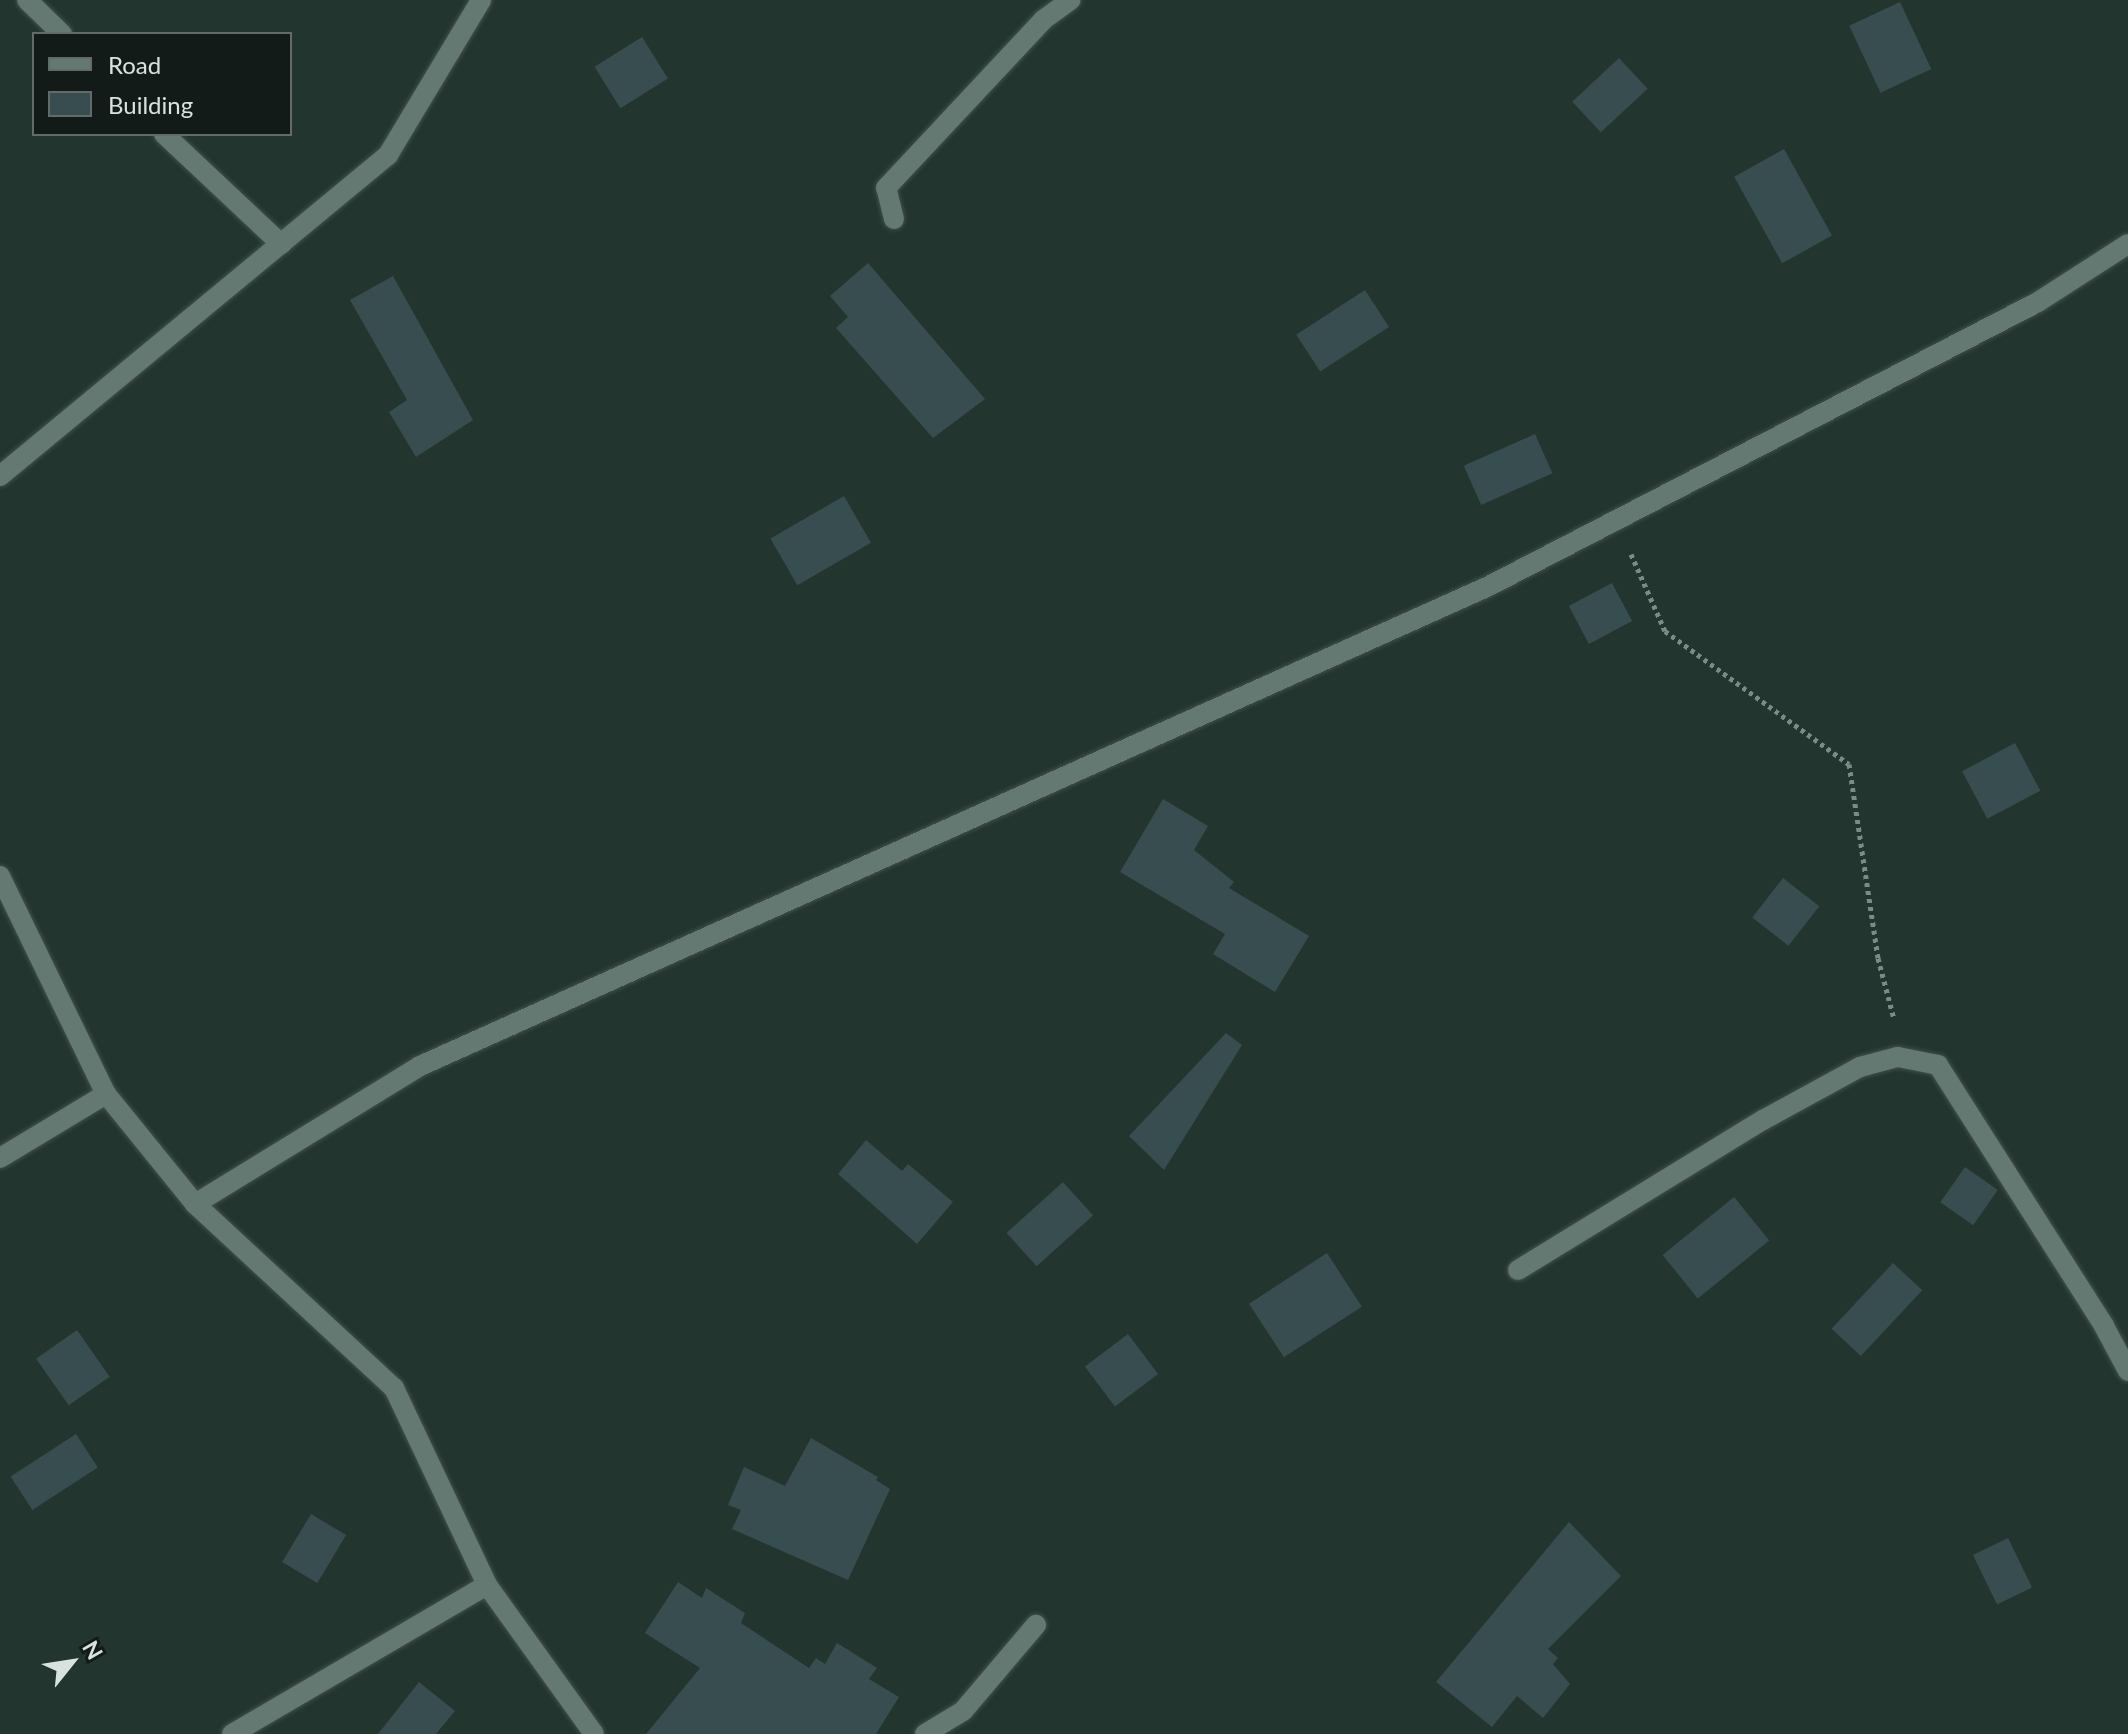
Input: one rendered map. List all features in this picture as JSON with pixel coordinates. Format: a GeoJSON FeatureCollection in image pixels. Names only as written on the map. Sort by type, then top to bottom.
{"type":"FeatureCollection","features":[{"type":"Feature","properties":{"kind":"street"},"geometry":{"type":"LineString","coordinates":[[27,0],[60,32]]}},
{"type":"Feature","properties":{"kind":"street"},"geometry":{"type":"LineString","coordinates":[[0,476],[388,155],[481,0]]}},
{"type":"Feature","properties":{"kind":"street"},"geometry":{"type":"LineString","coordinates":[[894,219],[886,188],[1043,20],[1071,0]]}},
{"type":"Feature","properties":{"kind":"street"},"geometry":{"type":"LineString","coordinates":[[166,136],[281,244]]}},
{"type":"Feature","properties":{"kind":"street"},"geometry":{"type":"LineString","coordinates":[[195,1204],[420,1066],[1487,587],[2038,302],[2128,244]]}},
{"type":"Feature","properties":{"kind":"street"},"geometry":{"type":"LineString","coordinates":[[0,876],[106,1094],[195,1204],[394,1388],[487,1585],[594,1734]]}},
{"type":"Feature","properties":{"kind":"street"},"geometry":{"type":"LineString","coordinates":[[1518,1270],[1763,1120],[1860,1067],[1898,1057],[1938,1065],[2104,1326],[2128,1371]]}},
{"type":"Feature","properties":{"kind":"street"},"geometry":{"type":"LineString","coordinates":[[0,1158],[106,1094]]}},
{"type":"Feature","properties":{"kind":"street"},"geometry":{"type":"LineString","coordinates":[[232,1734],[487,1585]]}},
{"type":"Feature","properties":{"kind":"street"},"geometry":{"type":"LineString","coordinates":[[925,1734],[963,1711],[1036,1625]]}},
{"type":"Feature","properties":{"kind":"path"},"geometry":{"type":"LineString","coordinates":[[1616,520],[1665,631],[1849,764],[1878,958],[1896,1026],[1938,1065]]}},
{"type":"Feature","properties":{"kind":"building"},"geometry":{"type":"Polygon","coordinates":[[[1900,2],[1931,69],[1881,93],[1849,26],[1900,2]]]}},
{"type":"Feature","properties":{"kind":"building"},"geometry":{"type":"Polygon","coordinates":[[[642,37],[668,79],[620,108],[595,67],[642,37]]]}},
{"type":"Feature","properties":{"kind":"building"},"geometry":{"type":"Polygon","coordinates":[[[1619,58],[1648,89],[1601,132],[1572,102],[1619,58]]]}},
{"type":"Feature","properties":{"kind":"building"},"geometry":{"type":"Polygon","coordinates":[[[1784,149],[1832,236],[1782,263],[1734,177],[1784,149]]]}},
{"type":"Feature","properties":{"kind":"building"},"geometry":{"type":"Polygon","coordinates":[[[868,263],[985,399],[933,438],[836,328],[848,317],[830,296],[868,263]]]}},
{"type":"Feature","properties":{"kind":"building"},"geometry":{"type":"Polygon","coordinates":[[[393,276],[473,420],[416,457],[389,412],[407,400],[350,300],[393,276]]]}},
{"type":"Feature","properties":{"kind":"building"},"geometry":{"type":"Polygon","coordinates":[[[1365,290],[1389,327],[1320,372],[1296,335],[1365,290]]]}},
{"type":"Feature","properties":{"kind":"building"},"geometry":{"type":"Polygon","coordinates":[[[1535,434],[1552,473],[1481,505],[1464,466],[1535,434]]]}},
{"type":"Feature","properties":{"kind":"building"},"geometry":{"type":"Polygon","coordinates":[[[844,496],[871,543],[797,585],[770,538],[844,496]]]}},
{"type":"Feature","properties":{"kind":"building"},"geometry":{"type":"Polygon","coordinates":[[[1612,583],[1632,621],[1589,644],[1569,606],[1612,583]]]}},
{"type":"Feature","properties":{"kind":"building"},"geometry":{"type":"Polygon","coordinates":[[[2015,743],[2040,791],[1987,819],[1962,771],[2015,743]]]}},
{"type":"Feature","properties":{"kind":"building"},"geometry":{"type":"Polygon","coordinates":[[[1163,799],[1208,826],[1194,850],[1234,882],[1229,888],[1309,936],[1275,992],[1213,954],[1225,934],[1120,872],[1163,799]]]}},
{"type":"Feature","properties":{"kind":"building"},"geometry":{"type":"Polygon","coordinates":[[[1783,878],[1819,906],[1788,946],[1752,917],[1783,878]]]}},
{"type":"Feature","properties":{"kind":"building"},"geometry":{"type":"Polygon","coordinates":[[[1226,1033],[1242,1045],[1164,1170],[1129,1136],[1226,1033]]]}},
{"type":"Feature","properties":{"kind":"building"},"geometry":{"type":"Polygon","coordinates":[[[866,1140],[902,1171],[908,1164],[953,1202],[917,1244],[838,1174],[866,1140]]]}},
{"type":"Feature","properties":{"kind":"building"},"geometry":{"type":"Polygon","coordinates":[[[1965,1167],[1998,1190],[1973,1225],[1940,1202],[1965,1167]]]}},
{"type":"Feature","properties":{"kind":"building"},"geometry":{"type":"Polygon","coordinates":[[[1063,1182],[1093,1215],[1037,1266],[1007,1233],[1063,1182]]]}},
{"type":"Feature","properties":{"kind":"building"},"geometry":{"type":"Polygon","coordinates":[[[1734,1197],[1769,1241],[1698,1298],[1663,1255],[1734,1197]]]}},
{"type":"Feature","properties":{"kind":"building"},"geometry":{"type":"Polygon","coordinates":[[[1327,1253],[1362,1307],[1284,1357],[1249,1304],[1327,1253]]]}},
{"type":"Feature","properties":{"kind":"building"},"geometry":{"type":"Polygon","coordinates":[[[1893,1263],[1922,1290],[1861,1356],[1832,1329],[1893,1263]]]}},
{"type":"Feature","properties":{"kind":"building"},"geometry":{"type":"Polygon","coordinates":[[[77,1330],[110,1377],[69,1405],[36,1359],[77,1330]]]}},
{"type":"Feature","properties":{"kind":"building"},"geometry":{"type":"Polygon","coordinates":[[[1128,1334],[1158,1374],[1115,1406],[1085,1366],[1128,1334]]]}},
{"type":"Feature","properties":{"kind":"building"},"geometry":{"type":"Polygon","coordinates":[[[76,1434],[98,1468],[32,1510],[11,1476],[76,1434]]]}},
{"type":"Feature","properties":{"kind":"building"},"geometry":{"type":"Polygon","coordinates":[[[811,1438],[878,1477],[876,1480],[890,1489],[848,1580],[732,1529],[741,1510],[728,1505],[744,1467],[785,1486],[811,1438]]]}},
{"type":"Feature","properties":{"kind":"building"},"geometry":{"type":"Polygon","coordinates":[[[311,1514],[346,1535],[317,1583],[282,1562],[311,1514]]]}},
{"type":"Feature","properties":{"kind":"building"},"geometry":{"type":"Polygon","coordinates":[[[1569,1522],[1621,1576],[1548,1649],[1558,1658],[1553,1664],[1570,1684],[1543,1718],[1517,1696],[1492,1727],[1436,1682],[1569,1522]]]}},
{"type":"Feature","properties":{"kind":"building"},"geometry":{"type":"Polygon","coordinates":[[[2008,1538],[2032,1587],[1997,1605],[1973,1555],[2008,1538]]]}},
{"type":"Feature","properties":{"kind":"building"},"geometry":{"type":"Polygon","coordinates":[[[678,1582],[702,1598],[706,1588],[745,1613],[741,1623],[809,1668],[816,1658],[825,1664],[837,1643],[877,1668],[869,1679],[899,1697],[876,1734],[646,1734],[700,1668],[645,1633],[678,1582]]]}},
{"type":"Feature","properties":{"kind":"building"},"geometry":{"type":"Polygon","coordinates":[[[419,1682],[455,1711],[436,1734],[378,1734],[419,1682]]]}}]}
